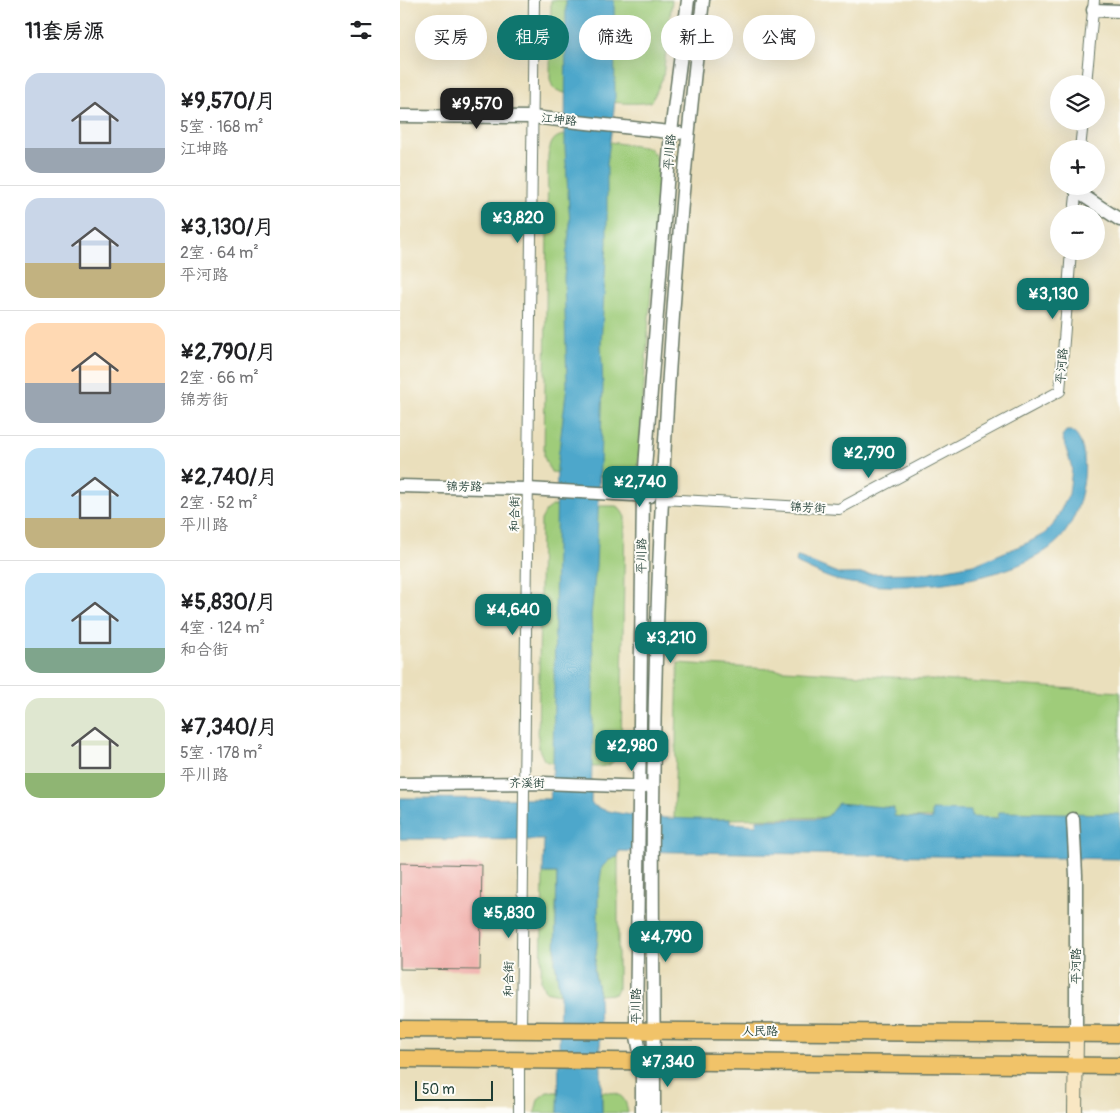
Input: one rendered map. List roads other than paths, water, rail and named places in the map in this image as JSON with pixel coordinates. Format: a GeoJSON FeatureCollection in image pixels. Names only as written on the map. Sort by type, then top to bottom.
{"type":"FeatureCollection","features":[{"type":"Feature","properties":{"kind":"main road","name":"人民路"},"geometry":{"type":"LineString","coordinates":[[400,1029],[1120,1034]]}},
{"type":"Feature","properties":{"kind":"main road","name":"平河路"},"geometry":{"type":"LineString","coordinates":[[1074,1113],[1076,1034]]}},
{"type":"Feature","properties":{"kind":"main road"},"geometry":{"type":"LineString","coordinates":[[400,1060],[1120,1066]]}},
{"type":"Feature","properties":{"kind":"street","name":"和合街"},"geometry":{"type":"LineString","coordinates":[[520,1029],[534,0]]}},
{"type":"Feature","properties":{"kind":"street","name":"平川路"},"geometry":{"type":"LineString","coordinates":[[654,1113],[648,1063],[636,1031],[643,494],[671,132],[688,0]]}},
{"type":"Feature","properties":{"kind":"street","name":"平川路"},"geometry":{"type":"LineString","coordinates":[[642,1113],[653,1030],[653,808],[662,499],[687,134],[703,0]]}},
{"type":"Feature","properties":{"kind":"street"},"geometry":{"type":"LineString","coordinates":[[1087,75],[1093,5],[1120,11]]}},
{"type":"Feature","properties":{"kind":"street","name":"江坤路"},"geometry":{"type":"LineString","coordinates":[[400,116],[532,117],[687,134]]}},
{"type":"Feature","properties":{"kind":"street"},"geometry":{"type":"LineString","coordinates":[[1085,195],[1120,220]]}},
{"type":"Feature","properties":{"kind":"street","name":"平河路"},"geometry":{"type":"LineString","coordinates":[[1060,391],[1071,260]]}},
{"type":"Feature","properties":{"kind":"street","name":"锦芳街"},"geometry":{"type":"LineString","coordinates":[[528,489],[643,494],[662,499],[839,509],[1060,391]]}},
{"type":"Feature","properties":{"kind":"street","name":"锦芳路"},"geometry":{"type":"LineString","coordinates":[[400,486],[528,489]]}},
{"type":"Feature","properties":{"kind":"street","name":"齐溪街"},"geometry":{"type":"LineString","coordinates":[[400,784],[524,789],[543,783],[654,788]]}},
{"type":"Feature","properties":{"kind":"street","name":"平河路"},"geometry":{"type":"LineString","coordinates":[[1073,819],[1076,875],[1076,1034]]}},
{"type":"Feature","properties":{"kind":"street"},"geometry":{"type":"LineString","coordinates":[[518,1113],[519,1060]]}},
{"type":"Feature","properties":{"kind":"water"},"geometry":{"type":"Polygon","coordinates":[[[566,0],[614,0],[614,15],[579,15],[579,60],[615,60],[615,101],[607,164],[607,243],[601,344],[603,386],[596,566],[591,616],[594,678],[591,803],[600,808],[635,815],[679,819],[730,819],[730,823],[756,825],[757,820],[819,819],[828,816],[838,803],[894,808],[894,816],[932,820],[932,810],[971,811],[971,817],[998,818],[999,812],[1120,814],[1120,859],[619,851],[618,857],[610,859],[602,867],[598,893],[598,937],[594,970],[599,995],[602,1113],[558,1113],[560,994],[555,961],[557,873],[543,873],[544,840],[400,839],[400,798],[550,799],[553,765],[557,467],[567,385],[564,277],[570,224],[565,148],[566,60],[569,60],[569,15],[566,15],[566,0]]]}},
{"type":"Feature","properties":{"kind":"water"},"geometry":{"type":"Polygon","coordinates":[[[1066,431],[1072,431],[1077,436],[1082,448],[1085,471],[1082,492],[1075,514],[1064,534],[1040,555],[1015,566],[955,582],[892,586],[864,585],[835,580],[798,564],[796,561],[797,557],[799,557],[840,574],[927,573],[978,563],[1027,543],[1044,534],[1053,525],[1069,494],[1072,468],[1062,436],[1066,431]]]}}]}
